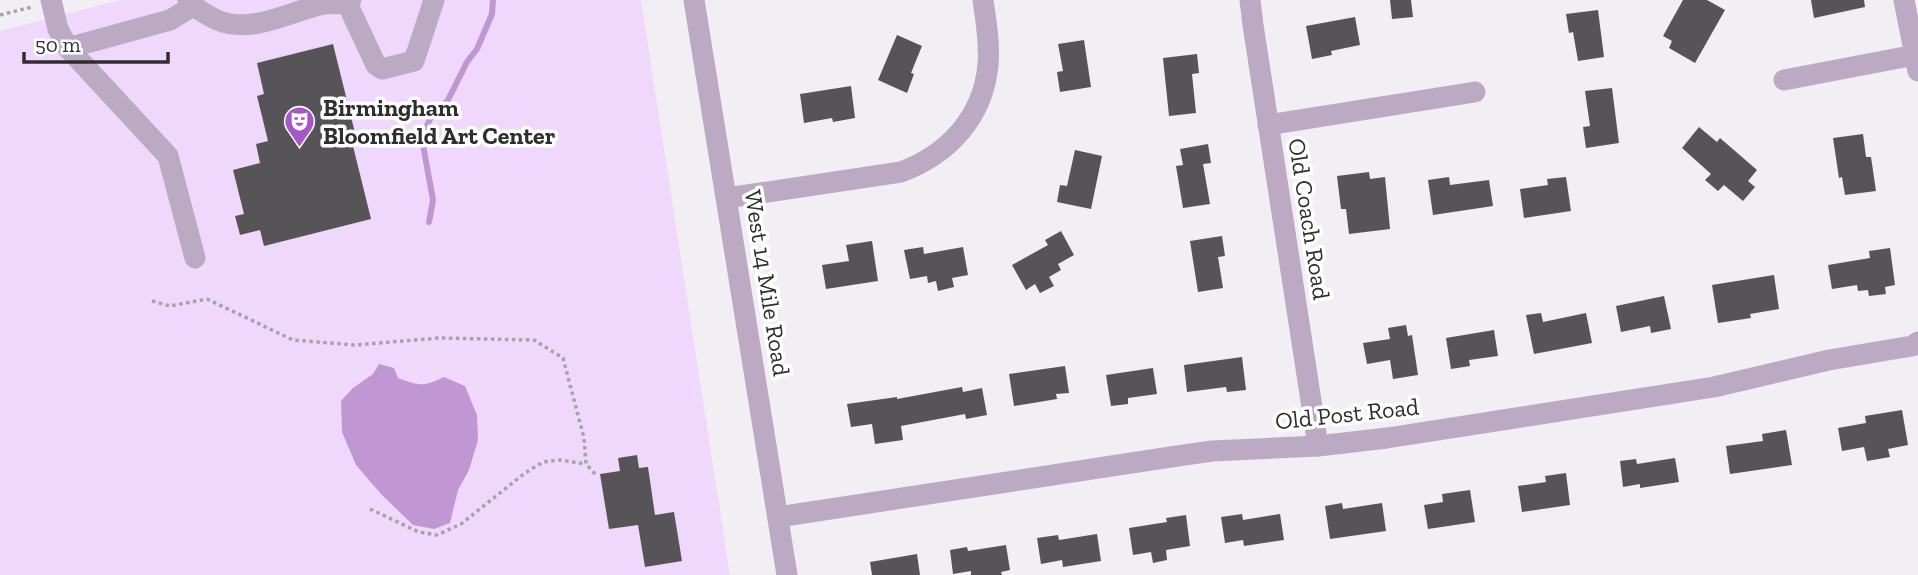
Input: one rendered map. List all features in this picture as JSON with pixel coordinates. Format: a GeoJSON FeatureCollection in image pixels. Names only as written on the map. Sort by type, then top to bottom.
{"type":"FeatureCollection","features":[{"type":"Feature","properties":{"kind":"street"},"geometry":{"type":"LineString","coordinates":[[51,0],[58,29],[68,48],[168,156],[195,258]]}},
{"type":"Feature","properties":{"kind":"street"},"geometry":{"type":"LineString","coordinates":[[68,48],[170,20],[190,3],[219,20],[239,25],[291,15],[325,4],[349,2],[376,65],[382,68],[414,61],[434,0]]}},
{"type":"Feature","properties":{"kind":"street","name":"West 14 Mile Road"},"geometry":{"type":"LineString","coordinates":[[694,0],[787,575]]}},
{"type":"Feature","properties":{"kind":"street"},"geometry":{"type":"LineString","coordinates":[[727,198],[901,172],[918,165],[949,144],[971,118],[984,86],[988,45],[983,0]]}},
{"type":"Feature","properties":{"kind":"street","name":"Old Coach Road"},"geometry":{"type":"LineString","coordinates":[[1250,0],[1318,446]]}},
{"type":"Feature","properties":{"kind":"street"},"geometry":{"type":"LineString","coordinates":[[1784,80],[1917,63],[1904,0]]}},
{"type":"Feature","properties":{"kind":"street"},"geometry":{"type":"LineString","coordinates":[[1268,125],[1475,92]]}},
{"type":"Feature","properties":{"kind":"street","name":"Old Post Road"},"geometry":{"type":"LineString","coordinates":[[778,517],[1212,451],[1318,446],[1387,438],[1693,391],[1829,360],[1916,345]]}},
{"type":"Feature","properties":{"kind":"path"},"geometry":{"type":"LineString","coordinates":[[152,302],[170,306],[207,299],[293,340],[355,345],[439,338],[534,340],[563,358],[584,438],[586,464],[595,474]]}},
{"type":"Feature","properties":{"kind":"path"},"geometry":{"type":"LineString","coordinates":[[370,509],[419,532],[437,535],[461,524],[543,462],[560,460],[586,464]]}},
{"type":"Feature","properties":{"kind":"shaded area"},"geometry":{"type":"Polygon","coordinates":[[[120,0],[641,0],[730,575],[0,575],[0,31],[120,0]]]}},
{"type":"Feature","properties":{"kind":"shaded area"},"geometry":{"type":"Polygon","coordinates":[[[379,364],[394,368],[398,378],[412,383],[426,384],[444,377],[465,386],[477,415],[478,440],[469,470],[458,490],[450,523],[434,529],[413,525],[356,465],[342,432],[341,401],[353,388],[373,374],[379,364]]]}},
{"type":"Feature","properties":{"kind":"building"},"geometry":{"type":"Polygon","coordinates":[[[1390,0],[1411,0],[1413,17],[1392,19],[1390,0]]]}},
{"type":"Feature","properties":{"kind":"building"},"geometry":{"type":"Polygon","coordinates":[[[1683,0],[1707,0],[1725,10],[1695,63],[1669,48],[1672,41],[1663,36],[1683,0]]]}},
{"type":"Feature","properties":{"kind":"building"},"geometry":{"type":"Polygon","coordinates":[[[1811,0],[1864,0],[1865,7],[1814,18],[1811,0]]]}},
{"type":"Feature","properties":{"kind":"building"},"geometry":{"type":"Polygon","coordinates":[[[1598,10],[1604,57],[1578,61],[1573,32],[1569,33],[1566,14],[1598,10]]]}},
{"type":"Feature","properties":{"kind":"building"},"geometry":{"type":"Polygon","coordinates":[[[1355,17],[1360,45],[1331,51],[1332,55],[1312,59],[1306,26],[1355,17]]]}},
{"type":"Feature","properties":{"kind":"building"},"geometry":{"type":"Polygon","coordinates":[[[897,35],[922,46],[911,73],[914,74],[907,93],[878,80],[897,35]]]}},
{"type":"Feature","properties":{"kind":"building"},"geometry":{"type":"Polygon","coordinates":[[[1084,40],[1091,87],[1060,92],[1057,72],[1063,71],[1058,44],[1084,40]]]}},
{"type":"Feature","properties":{"kind":"building","name":"Birmingham Bloomfield Art Center"},"geometry":{"type":"Polygon","coordinates":[[[333,44],[357,141],[352,142],[371,219],[264,246],[260,230],[240,235],[235,216],[244,214],[233,170],[260,163],[256,144],[268,141],[257,96],[264,94],[257,63],[333,44]]]}},
{"type":"Feature","properties":{"kind":"building"},"geometry":{"type":"Polygon","coordinates":[[[1197,54],[1199,73],[1192,74],[1196,113],[1169,116],[1163,58],[1197,54]]]}},
{"type":"Feature","properties":{"kind":"building"},"geometry":{"type":"Polygon","coordinates":[[[851,86],[855,118],[833,122],[832,118],[804,123],[800,94],[851,86]]]}},
{"type":"Feature","properties":{"kind":"building"},"geometry":{"type":"Polygon","coordinates":[[[1612,88],[1619,143],[1586,148],[1583,127],[1590,126],[1585,91],[1612,88]]]}},
{"type":"Feature","properties":{"kind":"building"},"geometry":{"type":"Polygon","coordinates":[[[1699,127],[1717,142],[1720,138],[1757,170],[1748,181],[1755,187],[1743,201],[1724,185],[1718,191],[1705,180],[1711,174],[1682,148],[1699,127]]]}},
{"type":"Feature","properties":{"kind":"building"},"geometry":{"type":"Polygon","coordinates":[[[1863,134],[1866,157],[1871,157],[1876,191],[1845,195],[1842,177],[1839,178],[1833,138],[1863,134]]]}},
{"type":"Feature","properties":{"kind":"building"},"geometry":{"type":"Polygon","coordinates":[[[1208,144],[1211,163],[1203,164],[1210,204],[1183,208],[1176,166],[1183,165],[1180,149],[1208,144]]]}},
{"type":"Feature","properties":{"kind":"building"},"geometry":{"type":"Polygon","coordinates":[[[1075,150],[1102,156],[1091,209],[1057,202],[1060,185],[1067,186],[1075,150]]]}},
{"type":"Feature","properties":{"kind":"building"},"geometry":{"type":"Polygon","coordinates":[[[1369,172],[1370,179],[1385,177],[1390,229],[1349,234],[1346,209],[1341,209],[1337,176],[1369,172]]]}},
{"type":"Feature","properties":{"kind":"building"},"geometry":{"type":"Polygon","coordinates":[[[1449,177],[1450,185],[1489,180],[1493,206],[1433,215],[1428,180],[1449,177]]]}},
{"type":"Feature","properties":{"kind":"building"},"geometry":{"type":"Polygon","coordinates":[[[1566,177],[1571,211],[1524,218],[1520,189],[1548,185],[1547,179],[1566,177]]]}},
{"type":"Feature","properties":{"kind":"building"},"geometry":{"type":"Polygon","coordinates":[[[1061,231],[1074,255],[1058,264],[1061,270],[1049,277],[1054,286],[1040,293],[1035,284],[1026,290],[1012,265],[1048,245],[1045,240],[1061,231]]]}},
{"type":"Feature","properties":{"kind":"building"},"geometry":{"type":"Polygon","coordinates":[[[1222,236],[1225,256],[1218,257],[1223,288],[1198,292],[1190,241],[1222,236]]]}},
{"type":"Feature","properties":{"kind":"building"},"geometry":{"type":"Polygon","coordinates":[[[872,241],[878,281],[826,289],[822,265],[849,261],[846,245],[872,241]]]}},
{"type":"Feature","properties":{"kind":"building"},"geometry":{"type":"Polygon","coordinates":[[[923,247],[924,254],[963,247],[968,275],[952,278],[954,287],[938,291],[936,281],[928,283],[927,276],[910,279],[904,250],[923,247]]]}},
{"type":"Feature","properties":{"kind":"building"},"geometry":{"type":"Polygon","coordinates":[[[1890,248],[1895,285],[1885,287],[1886,294],[1869,296],[1868,290],[1858,291],[1857,285],[1832,289],[1828,265],[1870,258],[1869,251],[1890,248]]]}},
{"type":"Feature","properties":{"kind":"building"},"geometry":{"type":"Polygon","coordinates":[[[1774,275],[1779,309],[1750,314],[1751,318],[1718,323],[1712,285],[1774,275]]]}},
{"type":"Feature","properties":{"kind":"building"},"geometry":{"type":"Polygon","coordinates":[[[1664,296],[1671,329],[1651,333],[1650,326],[1621,332],[1616,306],[1664,296]]]}},
{"type":"Feature","properties":{"kind":"building"},"geometry":{"type":"Polygon","coordinates":[[[1541,313],[1543,322],[1586,313],[1592,343],[1534,354],[1526,315],[1541,313]]]}},
{"type":"Feature","properties":{"kind":"building"},"geometry":{"type":"Polygon","coordinates":[[[1406,325],[1408,336],[1412,335],[1418,375],[1393,379],[1390,360],[1367,364],[1363,343],[1390,339],[1388,328],[1406,325]]]}},
{"type":"Feature","properties":{"kind":"building"},"geometry":{"type":"Polygon","coordinates":[[[1494,330],[1498,356],[1469,360],[1470,366],[1451,369],[1446,338],[1494,330]]]}},
{"type":"Feature","properties":{"kind":"building"},"geometry":{"type":"Polygon","coordinates":[[[1242,357],[1246,390],[1227,392],[1226,387],[1187,392],[1184,365],[1242,357]]]}},
{"type":"Feature","properties":{"kind":"building"},"geometry":{"type":"Polygon","coordinates":[[[1065,366],[1069,393],[1056,394],[1057,399],[1014,406],[1009,374],[1065,366]]]}},
{"type":"Feature","properties":{"kind":"building"},"geometry":{"type":"Polygon","coordinates":[[[1153,368],[1157,394],[1128,398],[1128,404],[1111,406],[1106,375],[1153,368]]]}},
{"type":"Feature","properties":{"kind":"building"},"geometry":{"type":"Polygon","coordinates":[[[962,387],[963,392],[982,388],[987,415],[966,419],[965,414],[901,426],[903,440],[875,444],[872,424],[851,427],[847,404],[897,399],[962,387]]]}},
{"type":"Feature","properties":{"kind":"building"},"geometry":{"type":"Polygon","coordinates":[[[1902,410],[1908,445],[1888,449],[1890,457],[1867,461],[1864,447],[1842,451],[1838,428],[1866,423],[1865,416],[1902,410]]]}},
{"type":"Feature","properties":{"kind":"building"},"geometry":{"type":"Polygon","coordinates":[[[1786,430],[1792,465],[1730,474],[1726,446],[1763,441],[1762,434],[1786,430]]]}},
{"type":"Feature","properties":{"kind":"building"},"geometry":{"type":"Polygon","coordinates":[[[637,455],[639,468],[648,467],[655,515],[674,512],[682,561],[645,567],[638,525],[609,529],[600,474],[620,471],[618,458],[637,455]]]}},
{"type":"Feature","properties":{"kind":"building"},"geometry":{"type":"Polygon","coordinates":[[[1675,458],[1679,482],[1640,488],[1640,484],[1623,487],[1620,461],[1636,459],[1637,464],[1675,458]]]}},
{"type":"Feature","properties":{"kind":"building"},"geometry":{"type":"Polygon","coordinates":[[[1566,473],[1570,505],[1522,512],[1518,486],[1546,482],[1545,476],[1566,473]]]}},
{"type":"Feature","properties":{"kind":"building"},"geometry":{"type":"Polygon","coordinates":[[[1470,490],[1475,522],[1428,529],[1424,505],[1443,502],[1442,494],[1470,490]]]}},
{"type":"Feature","properties":{"kind":"building"},"geometry":{"type":"Polygon","coordinates":[[[1342,503],[1343,509],[1382,503],[1386,531],[1330,539],[1325,506],[1342,503]]]}},
{"type":"Feature","properties":{"kind":"building"},"geometry":{"type":"Polygon","coordinates":[[[1242,514],[1243,520],[1280,514],[1284,540],[1244,546],[1243,540],[1225,543],[1221,517],[1242,514]]]}},
{"type":"Feature","properties":{"kind":"building"},"geometry":{"type":"Polygon","coordinates":[[[1186,515],[1190,546],[1166,550],[1167,560],[1153,563],[1151,552],[1133,555],[1129,528],[1167,522],[1166,518],[1186,515]]]}},
{"type":"Feature","properties":{"kind":"building"},"geometry":{"type":"Polygon","coordinates":[[[1097,534],[1101,561],[1063,567],[1062,560],[1041,564],[1037,538],[1058,535],[1059,540],[1097,534]]]}},
{"type":"Feature","properties":{"kind":"building"},"geometry":{"type":"Polygon","coordinates":[[[1006,545],[1010,570],[1001,572],[1002,575],[971,575],[971,571],[953,574],[950,550],[967,547],[968,551],[1006,545]]]}},
{"type":"Feature","properties":{"kind":"building"},"geometry":{"type":"Polygon","coordinates":[[[917,554],[920,575],[872,575],[870,562],[917,554]]]}},
{"type":"Feature","properties":{"kind":"waterway"},"geometry":{"type":"LineString","coordinates":[[429,222],[433,200],[423,135],[430,119],[448,100],[467,62],[477,49],[492,14],[493,0]]}},
{"type":"Feature","properties":{"kind":"place","name":"Birmingham Bloomfield Art Center"},"geometry":{"type":"Point","coordinates":[300,149]}}]}
